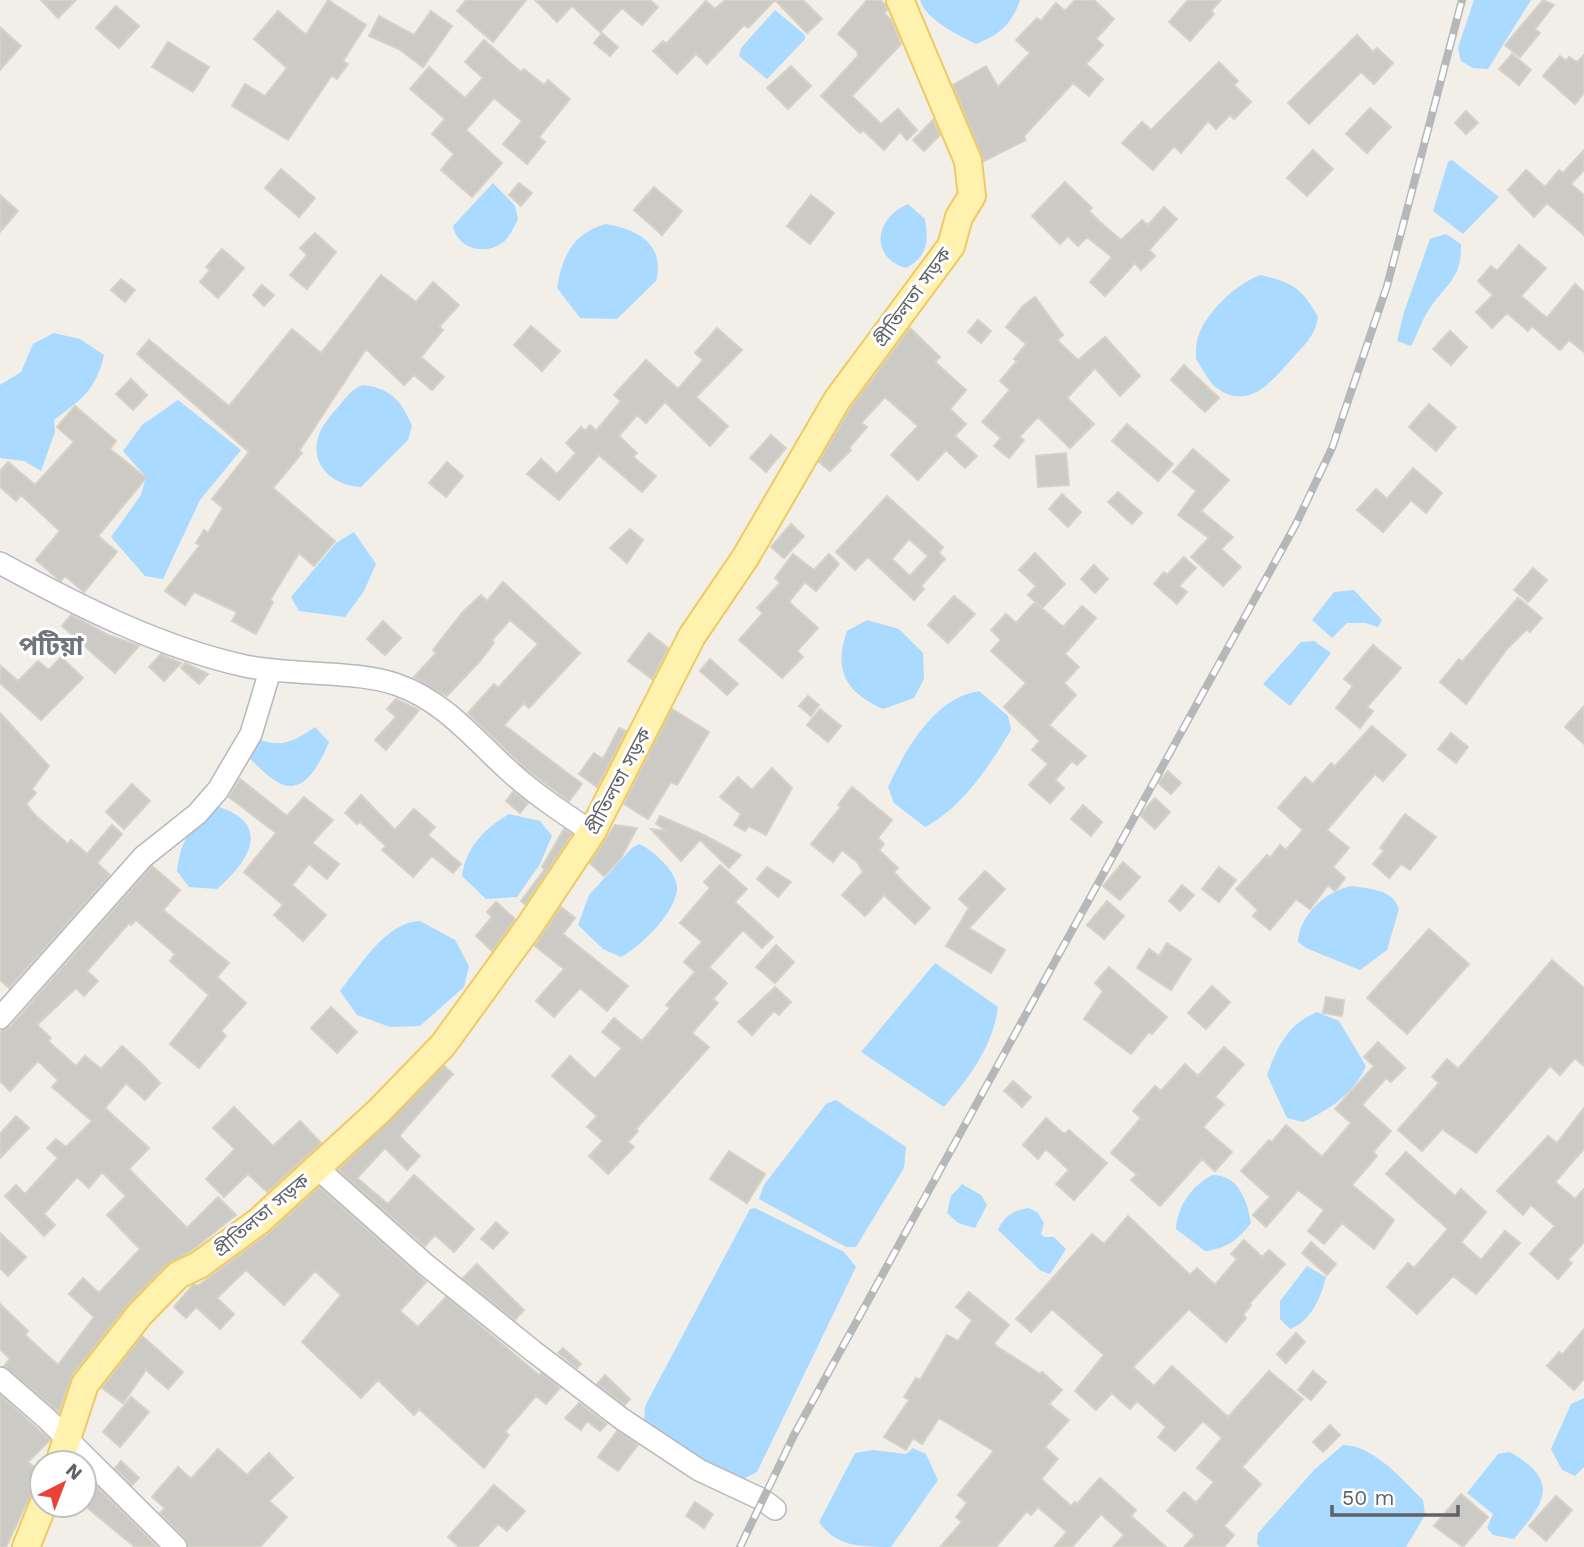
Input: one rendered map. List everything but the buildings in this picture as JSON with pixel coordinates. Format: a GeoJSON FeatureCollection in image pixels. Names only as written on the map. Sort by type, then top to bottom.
{"type":"FeatureCollection","features":[{"type":"Feature","properties":{"kind":"main road","name":"প্রীতিলতা সড়ক"},"geometry":{"type":"LineString","coordinates":[[65,1449],[85,1384],[149,1305],[178,1275],[199,1265],[259,1222],[379,1111],[443,1045],[528,928],[592,832],[692,636],[746,558],[836,400],[951,246],[959,217],[972,196],[968,161],[900,0]]}},
{"type":"Feature","properties":{"kind":"main road"},"geometry":{"type":"LineString","coordinates":[[26,1547],[37,1519]]}},
{"type":"Feature","properties":{"kind":"street"},"geometry":{"type":"LineString","coordinates":[[0,563],[146,635],[196,652],[270,671],[380,680],[430,699],[457,719],[508,769],[592,832]]}},
{"type":"Feature","properties":{"kind":"street"},"geometry":{"type":"LineString","coordinates":[[0,1017],[143,857],[197,814],[218,790],[251,734],[270,671]]}},
{"type":"Feature","properties":{"kind":"street"},"geometry":{"type":"LineString","coordinates":[[317,1168],[425,1264],[612,1411],[699,1470],[775,1509]]}},
{"type":"Feature","properties":{"kind":"street"},"geometry":{"type":"LineString","coordinates":[[0,1378],[61,1449]]}},
{"type":"Feature","properties":{"kind":"street"},"geometry":{"type":"LineString","coordinates":[[98,1481],[176,1547]]}},
{"type":"Feature","properties":{"kind":"water"},"geometry":{"type":"Polygon","coordinates":[[[920,0],[1020,0],[1004,28],[976,44],[936,20],[920,0]]]}},
{"type":"Feature","properties":{"kind":"water"},"geometry":{"type":"Polygon","coordinates":[[[1474,0],[1531,0],[1488,69],[1473,68],[1461,61],[1458,48],[1474,0]]]}},
{"type":"Feature","properties":{"kind":"water"},"geometry":{"type":"Polygon","coordinates":[[[775,10],[805,35],[805,39],[767,79],[739,56],[741,48],[775,10]]]}},
{"type":"Feature","properties":{"kind":"water"},"geometry":{"type":"Polygon","coordinates":[[[1452,160],[1499,197],[1463,234],[1433,211],[1448,162],[1452,160]]]}},
{"type":"Feature","properties":{"kind":"water"},"geometry":{"type":"Polygon","coordinates":[[[493,183],[515,206],[518,219],[510,235],[502,243],[487,249],[472,248],[460,240],[453,226],[493,183]]]}},
{"type":"Feature","properties":{"kind":"water"},"geometry":{"type":"Polygon","coordinates":[[[908,204],[925,219],[927,235],[922,254],[906,268],[894,263],[886,255],[881,246],[881,237],[889,218],[908,204]]]}},
{"type":"Feature","properties":{"kind":"water"},"geometry":{"type":"Polygon","coordinates":[[[606,224],[629,230],[647,241],[657,257],[656,281],[617,319],[580,318],[557,288],[559,276],[566,256],[578,239],[606,224]]]}},
{"type":"Feature","properties":{"kind":"water"},"geometry":{"type":"Polygon","coordinates":[[[1446,234],[1461,244],[1459,266],[1428,311],[1411,346],[1397,341],[1404,312],[1430,239],[1446,234]]]}},
{"type":"Feature","properties":{"kind":"water"},"geometry":{"type":"Polygon","coordinates":[[[1261,275],[1296,288],[1307,299],[1318,317],[1304,346],[1267,385],[1249,395],[1229,395],[1212,383],[1196,359],[1197,339],[1208,318],[1233,291],[1261,275]]]}},
{"type":"Feature","properties":{"kind":"water"},"geometry":{"type":"Polygon","coordinates":[[[54,333],[80,339],[104,355],[97,377],[86,393],[54,420],[55,432],[41,471],[24,461],[0,458],[0,385],[21,372],[33,344],[54,333]]]}},
{"type":"Feature","properties":{"kind":"water"},"geometry":{"type":"Polygon","coordinates":[[[363,385],[381,389],[394,397],[404,409],[412,426],[408,440],[361,487],[342,483],[327,473],[321,466],[316,448],[319,434],[327,421],[349,394],[363,385]]]}},
{"type":"Feature","properties":{"kind":"water"},"geometry":{"type":"Polygon","coordinates":[[[178,400],[241,450],[200,500],[163,579],[145,576],[111,537],[141,495],[146,477],[123,451],[142,425],[178,400]]]}},
{"type":"Feature","properties":{"kind":"water"},"geometry":{"type":"Polygon","coordinates":[[[354,532],[376,564],[364,591],[345,617],[299,611],[291,597],[336,543],[354,532]]]}},
{"type":"Feature","properties":{"kind":"water"},"geometry":{"type":"Polygon","coordinates":[[[1354,590],[1382,620],[1378,627],[1365,623],[1347,623],[1332,638],[1312,620],[1334,592],[1354,590]]]}},
{"type":"Feature","properties":{"kind":"water"},"geometry":{"type":"Polygon","coordinates":[[[867,620],[899,629],[923,653],[924,679],[914,698],[883,709],[860,696],[846,679],[842,669],[842,657],[847,631],[867,620]]]}},
{"type":"Feature","properties":{"kind":"water"},"geometry":{"type":"Polygon","coordinates":[[[1314,641],[1331,653],[1290,706],[1263,684],[1301,642],[1314,641]]]}},
{"type":"Feature","properties":{"kind":"water"},"geometry":{"type":"Polygon","coordinates":[[[979,691],[1008,716],[1011,730],[963,797],[925,827],[894,803],[888,787],[903,757],[935,714],[963,696],[979,691]]]}},
{"type":"Feature","properties":{"kind":"water"},"geometry":{"type":"Polygon","coordinates":[[[315,727],[329,742],[317,766],[297,785],[279,783],[245,754],[261,740],[283,743],[302,736],[315,727]]]}},
{"type":"Feature","properties":{"kind":"water"},"geometry":{"type":"Polygon","coordinates":[[[219,807],[236,815],[246,824],[250,845],[238,868],[217,889],[189,887],[177,871],[181,849],[189,833],[219,807]]]}},
{"type":"Feature","properties":{"kind":"water"},"geometry":{"type":"Polygon","coordinates":[[[509,814],[540,821],[552,836],[540,864],[517,897],[486,899],[462,876],[464,866],[478,839],[509,814]]]}},
{"type":"Feature","properties":{"kind":"water"},"geometry":{"type":"Polygon","coordinates":[[[639,844],[651,851],[670,870],[677,883],[677,890],[675,899],[663,919],[638,945],[621,957],[603,949],[578,925],[589,895],[632,848],[639,844]]]}},
{"type":"Feature","properties":{"kind":"water"},"geometry":{"type":"Polygon","coordinates":[[[1352,886],[1386,894],[1392,897],[1399,909],[1387,950],[1360,970],[1306,948],[1298,942],[1303,922],[1316,905],[1333,893],[1352,886]]]}},
{"type":"Feature","properties":{"kind":"water"},"geometry":{"type":"Polygon","coordinates":[[[420,921],[455,940],[469,966],[464,987],[420,1026],[390,1027],[357,1015],[340,991],[385,937],[408,923],[420,921]]]}},
{"type":"Feature","properties":{"kind":"water"},"geometry":{"type":"Polygon","coordinates":[[[935,963],[998,1007],[991,1035],[978,1061],[944,1107],[861,1052],[935,963]]]}},
{"type":"Feature","properties":{"kind":"water"},"geometry":{"type":"Polygon","coordinates":[[[1317,1012],[1339,1021],[1366,1066],[1361,1076],[1340,1100],[1303,1122],[1287,1118],[1267,1075],[1285,1037],[1298,1023],[1317,1012]]]}},
{"type":"Feature","properties":{"kind":"water"},"geometry":{"type":"Polygon","coordinates":[[[836,1100],[906,1147],[904,1168],[856,1247],[846,1247],[759,1199],[764,1185],[826,1104],[836,1100]]]}},
{"type":"Feature","properties":{"kind":"water"},"geometry":{"type":"Polygon","coordinates":[[[1212,1175],[1229,1179],[1240,1190],[1251,1223],[1231,1243],[1205,1251],[1176,1229],[1187,1198],[1198,1185],[1212,1175]]]}},
{"type":"Feature","properties":{"kind":"water"},"geometry":{"type":"Polygon","coordinates":[[[962,1184],[981,1195],[987,1205],[975,1228],[958,1223],[947,1213],[951,1196],[962,1184]]]}},
{"type":"Feature","properties":{"kind":"water"},"geometry":{"type":"Polygon","coordinates":[[[755,1208],[844,1252],[856,1267],[757,1472],[741,1480],[699,1462],[644,1424],[645,1406],[750,1209],[755,1208]]]}},
{"type":"Feature","properties":{"kind":"water"},"geometry":{"type":"Polygon","coordinates":[[[1029,1208],[1038,1213],[1044,1223],[1041,1234],[1054,1237],[1066,1249],[1050,1274],[1041,1271],[998,1230],[1010,1215],[1029,1208]]]}},
{"type":"Feature","properties":{"kind":"water"},"geometry":{"type":"Polygon","coordinates":[[[1307,1266],[1326,1277],[1314,1308],[1303,1321],[1290,1329],[1280,1319],[1280,1301],[1307,1266]]]}},
{"type":"Feature","properties":{"kind":"water"},"geometry":{"type":"Polygon","coordinates":[[[1584,1398],[1584,1467],[1575,1476],[1562,1470],[1551,1449],[1571,1404],[1584,1398]]]}},
{"type":"Feature","properties":{"kind":"water"},"geometry":{"type":"Polygon","coordinates":[[[1343,1445],[1376,1457],[1423,1500],[1425,1515],[1406,1547],[1260,1547],[1257,1544],[1258,1533],[1315,1469],[1343,1445]]]}},
{"type":"Feature","properties":{"kind":"water"},"geometry":{"type":"Polygon","coordinates":[[[913,1448],[926,1454],[938,1480],[891,1547],[850,1544],[833,1536],[819,1522],[855,1453],[873,1450],[906,1454],[913,1448]]]}},
{"type":"Feature","properties":{"kind":"water"},"geometry":{"type":"Polygon","coordinates":[[[1510,1452],[1536,1472],[1542,1482],[1543,1492],[1534,1513],[1514,1539],[1493,1535],[1487,1528],[1493,1514],[1467,1493],[1498,1454],[1510,1452]]]}},
{"type":"Feature","properties":{"kind":"railway"},"geometry":{"type":"LineString","coordinates":[[740,1547],[794,1435],[1296,524],[1332,448],[1387,286],[1462,0]]}},
{"type":"Feature","properties":{"kind":"district","name":"পটিয়া"},"geometry":{"type":"Point","coordinates":[51,646]}}]}
